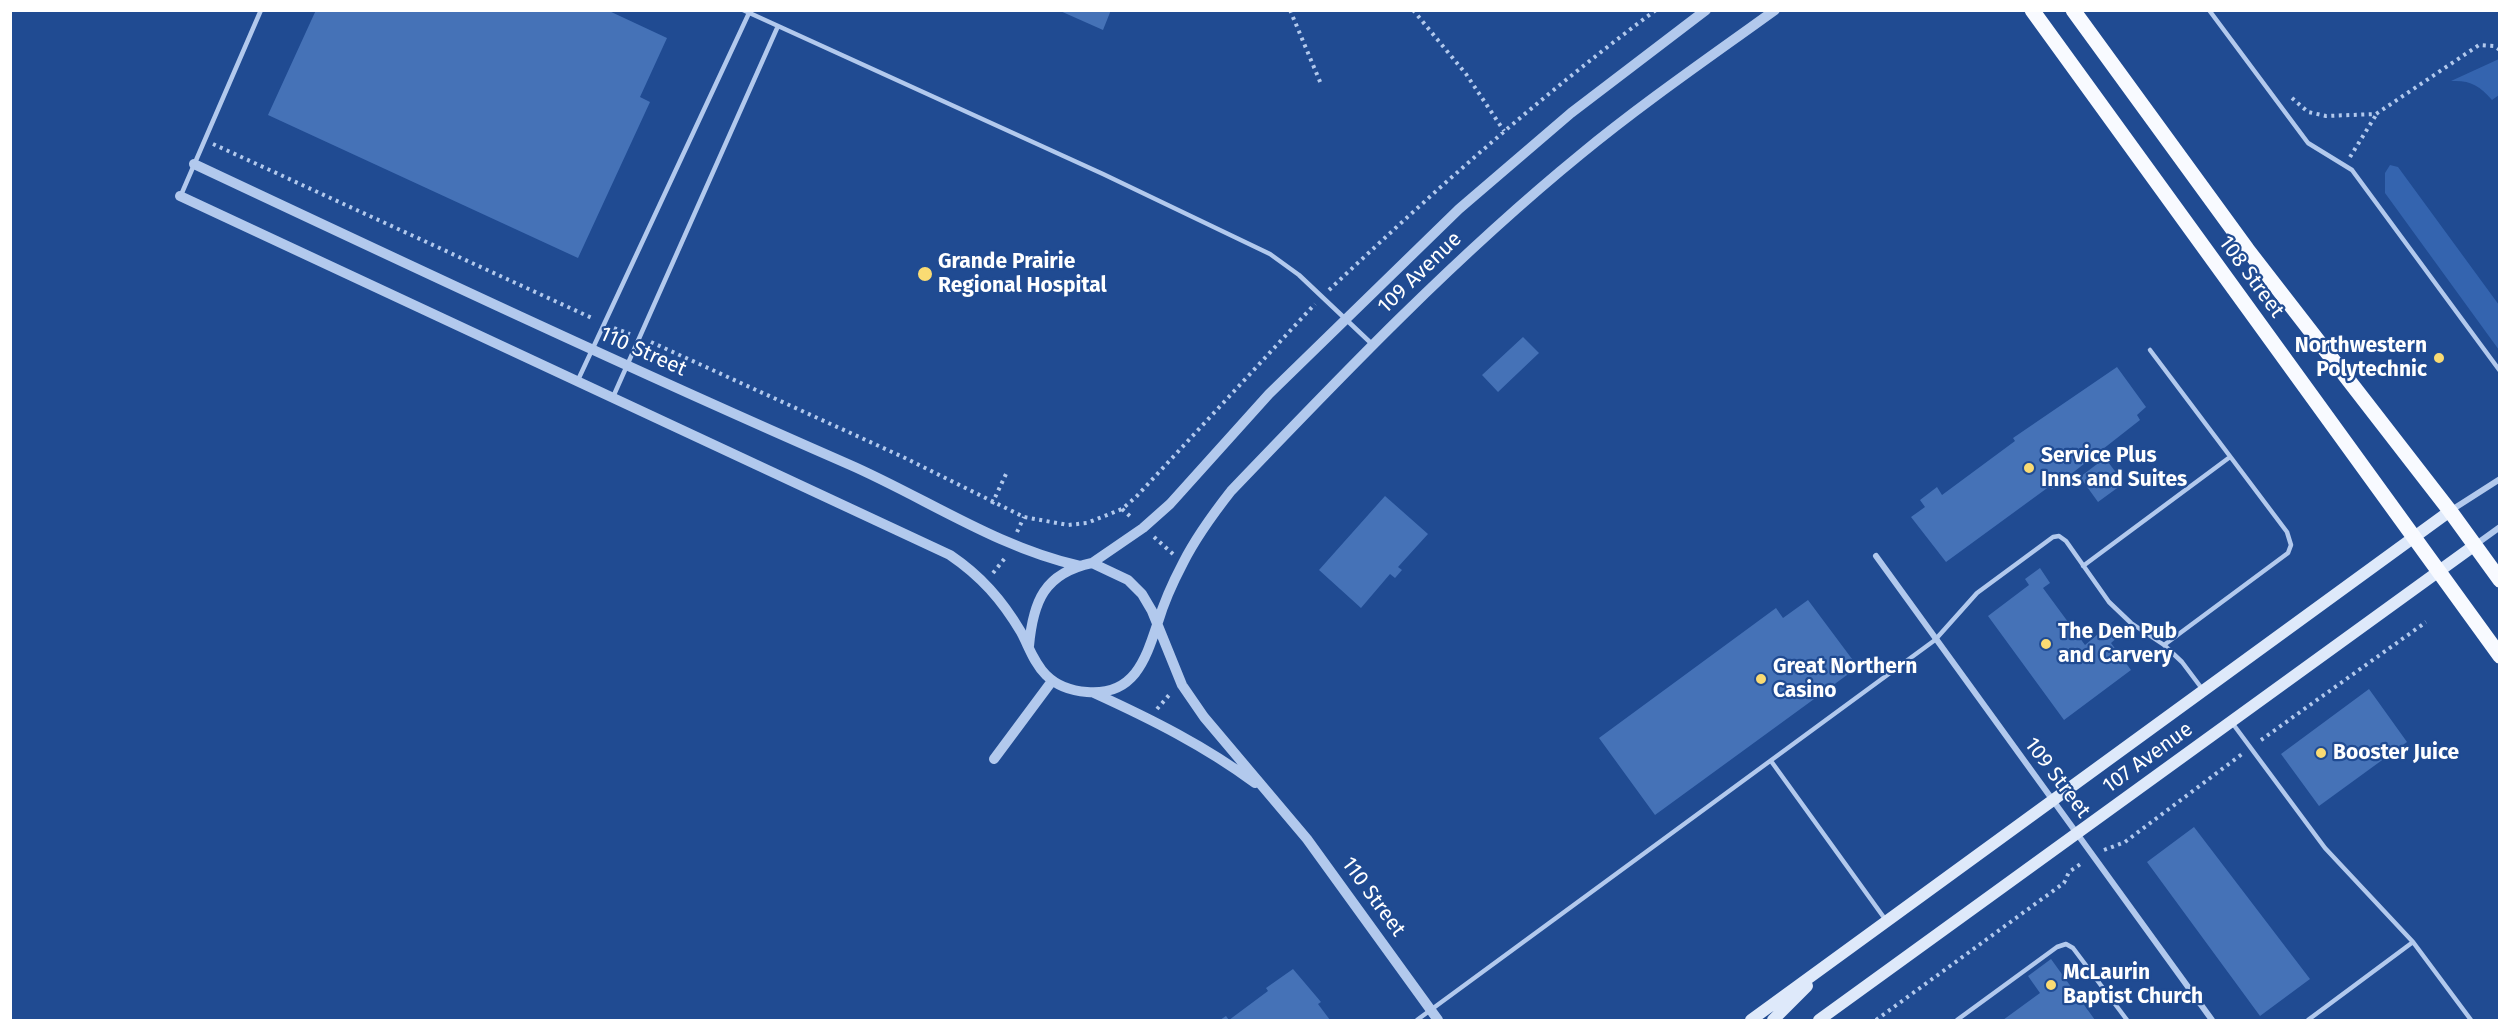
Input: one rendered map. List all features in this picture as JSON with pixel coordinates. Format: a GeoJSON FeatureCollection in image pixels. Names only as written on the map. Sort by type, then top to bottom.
{"type":"FeatureCollection","features":[{"type":"Feature","properties":{"kind":"main road","name":"108 Street"},"geometry":{"type":"LineString","coordinates":[[2032,10],[2499,656]]}},
{"type":"Feature","properties":{"kind":"main road","name":"108 Street"},"geometry":{"type":"LineString","coordinates":[[2073,10],[2247,249],[2450,512],[2499,580]]}},
{"type":"Feature","properties":{"kind":"main road","name":"107 Avenue"},"geometry":{"type":"LineString","coordinates":[[1751,1020],[2450,512]]}},
{"type":"Feature","properties":{"kind":"main road","name":"107 Avenue"},"geometry":{"type":"LineString","coordinates":[[1825,1018],[2475,545]]}},
{"type":"Feature","properties":{"kind":"main road"},"geometry":{"type":"LineString","coordinates":[[1773,1020],[1824,967]]}},
{"type":"Feature","properties":{"kind":"street","name":"109 Avenue"},"geometry":{"type":"LineString","coordinates":[[1092,563],[1143,528],[1170,504],[1269,394],[1344,318],[1509,166],[1579,107],[1706,10]]}},
{"type":"Feature","properties":{"kind":"street","name":"109 Avenue"},"geometry":{"type":"LineString","coordinates":[[1157,624],[1183,563],[1198,535],[1231,491],[1372,345],[1485,238],[1581,154],[1650,100],[1775,10]]}},
{"type":"Feature","properties":{"kind":"street","name":"110 Street"},"geometry":{"type":"LineString","coordinates":[[194,164],[626,367],[891,483],[1012,543],[1055,561],[1080,566]]}},
{"type":"Feature","properties":{"kind":"street"},"geometry":{"type":"LineString","coordinates":[[180,196],[950,555],[968,567],[997,595],[1029,646],[1040,669],[1052,681],[1080,692],[1094,693],[1112,690],[1139,669],[1151,648],[1157,624],[1142,594],[1128,580],[1092,563],[1058,577],[1043,591],[1033,610],[1029,646]]}},
{"type":"Feature","properties":{"kind":"street"},"geometry":{"type":"LineString","coordinates":[[2450,512],[2499,479]]}},
{"type":"Feature","properties":{"kind":"street","name":"107 Avenue"},"geometry":{"type":"LineString","coordinates":[[2475,545],[2499,527]]}},
{"type":"Feature","properties":{"kind":"street","name":"109 Street"},"geometry":{"type":"LineString","coordinates":[[1876,556],[2212,1020]]}},
{"type":"Feature","properties":{"kind":"street","name":"110 Street"},"geometry":{"type":"LineString","coordinates":[[1157,624],[1182,685],[1204,717],[1275,798],[1307,839],[1438,1020]]}},
{"type":"Feature","properties":{"kind":"street"},"geometry":{"type":"LineString","coordinates":[[994,759],[1052,681]]}},
{"type":"Feature","properties":{"kind":"street","name":"110 Street"},"geometry":{"type":"LineString","coordinates":[[1094,693],[1150,719],[1219,757],[1275,798]]}},
{"type":"Feature","properties":{"kind":"lane"},"geometry":{"type":"LineString","coordinates":[[180,196],[261,10]]}},
{"type":"Feature","properties":{"kind":"lane"},"geometry":{"type":"LineString","coordinates":[[2209,10],[2308,143],[2352,170],[2499,371]]}},
{"type":"Feature","properties":{"kind":"lane"},"geometry":{"type":"LineString","coordinates":[[577,383],[748,11],[778,27],[1103,174],[1270,254],[1286,264],[1372,345]]}},
{"type":"Feature","properties":{"kind":"lane"},"geometry":{"type":"LineString","coordinates":[[612,399],[778,27]]}},
{"type":"Feature","properties":{"kind":"lane"},"geometry":{"type":"LineString","coordinates":[[2150,350],[2287,532],[2291,545],[2288,553],[2164,645]]}},
{"type":"Feature","properties":{"kind":"lane"},"geometry":{"type":"LineString","coordinates":[[2083,566],[2230,456]]}},
{"type":"Feature","properties":{"kind":"lane"},"geometry":{"type":"LineString","coordinates":[[1417,1020],[1935,640],[1977,593],[2053,537],[2059,536],[2066,541],[2109,602],[2131,622],[2164,645],[2182,662],[2204,691]]}},
{"type":"Feature","properties":{"kind":"lane"},"geometry":{"type":"LineString","coordinates":[[2231,722],[2325,848],[2413,942],[2471,1020]]}},
{"type":"Feature","properties":{"kind":"lane"},"geometry":{"type":"LineString","coordinates":[[1771,761],[1886,920]]}},
{"type":"Feature","properties":{"kind":"lane"},"geometry":{"type":"LineString","coordinates":[[2308,1020],[2413,942]]}},
{"type":"Feature","properties":{"kind":"lane"},"geometry":{"type":"LineString","coordinates":[[1958,1020],[2057,946],[2066,944],[2073,948],[2127,1020]]}},
{"type":"Feature","properties":{"kind":"path"},"geometry":{"type":"LineString","coordinates":[[1290,10],[1321,84]]}},
{"type":"Feature","properties":{"kind":"path"},"geometry":{"type":"LineString","coordinates":[[1413,10],[1466,74],[1504,131]]}},
{"type":"Feature","properties":{"kind":"path"},"geometry":{"type":"LineString","coordinates":[[205,140],[605,324],[903,457],[992,504],[1024,517],[1068,525],[1103,518],[1122,509],[1150,484],[1322,297],[1504,131],[1601,51],[1656,10]]}},
{"type":"Feature","properties":{"kind":"path"},"geometry":{"type":"LineString","coordinates":[[2345,166],[2376,114],[2479,45],[2494,46],[2499,50]]}},
{"type":"Feature","properties":{"kind":"path"},"geometry":{"type":"LineString","coordinates":[[2288,94],[2308,112],[2326,116],[2376,114]]}},
{"type":"Feature","properties":{"kind":"path"},"geometry":{"type":"LineString","coordinates":[[992,504],[1006,474]]}},
{"type":"Feature","properties":{"kind":"path"},"geometry":{"type":"LineString","coordinates":[[1122,509],[1183,563]]}},
{"type":"Feature","properties":{"kind":"path"},"geometry":{"type":"LineString","coordinates":[[1876,1020],[2064,883],[2069,872],[2116,843],[2125,842],[2251,747],[2426,622]]}},
{"type":"Feature","properties":{"kind":"path"},"geometry":{"type":"LineString","coordinates":[[1155,712],[1174,689]]}},
{"type":"Feature","properties":{"kind":"shaded area"},"geometry":{"type":"Polygon","coordinates":[[[2499,59],[2499,95],[2492,100],[2474,84],[2451,81],[2499,59]]]}},
{"type":"Feature","properties":{"kind":"shaded area"},"geometry":{"type":"Polygon","coordinates":[[[2390,165],[2398,167],[2499,305],[2499,350],[2385,193],[2385,173],[2390,165]]]}},
{"type":"Feature","properties":{"kind":"building"},"geometry":{"type":"Polygon","coordinates":[[[316,10],[607,10],[667,38],[640,97],[650,102],[578,258],[268,115],[316,10]]]}},
{"type":"Feature","properties":{"kind":"building"},"geometry":{"type":"Polygon","coordinates":[[[1058,10],[1111,10],[1103,30],[1058,10]]]}},
{"type":"Feature","properties":{"kind":"building"},"geometry":{"type":"Polygon","coordinates":[[[1523,337],[1539,353],[1498,392],[1482,375],[1523,337]]]}},
{"type":"Feature","properties":{"kind":"building","name":"Service Plus Inns and Suites"},"geometry":{"type":"Polygon","coordinates":[[[2117,367],[2146,407],[2137,415],[2140,420],[2052,489],[2050,486],[1946,562],[1911,517],[1925,507],[1920,500],[1937,487],[1942,495],[2015,441],[2013,438],[2117,367]]]}},
{"type":"Feature","properties":{"kind":"building"},"geometry":{"type":"Polygon","coordinates":[[[2105,458],[2124,483],[2098,502],[2080,477],[2105,458]]]}},
{"type":"Feature","properties":{"kind":"building"},"geometry":{"type":"Polygon","coordinates":[[[1385,496],[1428,534],[1398,567],[1402,570],[1395,578],[1390,574],[1361,608],[1319,570],[1385,496]]]}},
{"type":"Feature","properties":{"kind":"building","name":"The Den Pub and Carvery"},"geometry":{"type":"Polygon","coordinates":[[[2040,568],[2050,583],[2043,588],[2085,645],[2110,624],[2119,636],[2111,643],[2131,670],[2064,720],[1988,616],[2029,585],[2025,579],[2040,568]]]}},
{"type":"Feature","properties":{"kind":"building","name":"Great Northern Casino"},"geometry":{"type":"Polygon","coordinates":[[[1808,600],[1858,667],[1655,815],[1599,738],[1776,608],[1783,618],[1808,600]]]}},
{"type":"Feature","properties":{"kind":"building"},"geometry":{"type":"Polygon","coordinates":[[[2369,689],[2407,742],[2319,806],[2281,754],[2369,689]]]}},
{"type":"Feature","properties":{"kind":"building"},"geometry":{"type":"Polygon","coordinates":[[[2194,827],[2310,979],[2260,1016],[2147,862],[2194,827]]]}},
{"type":"Feature","properties":{"kind":"building","name":"McLaurin Baptist Church"},"geometry":{"type":"Polygon","coordinates":[[[2051,959],[2095,1020],[2003,1020],[2040,993],[2028,976],[2051,959]]]}},
{"type":"Feature","properties":{"kind":"building"},"geometry":{"type":"Polygon","coordinates":[[[1293,969],[1321,1002],[1318,1004],[1330,1020],[1229,1020],[1268,991],[1266,988],[1293,969]]]}},
{"type":"Feature","properties":{"kind":"place","name":"Grande Prairie Regional Hospital"},"geometry":{"type":"Point","coordinates":[925,274]}},
{"type":"Feature","properties":{"kind":"place","name":"Northwestern Polytechnic"},"geometry":{"type":"Point","coordinates":[2439,358]}},
{"type":"Feature","properties":{"kind":"place","name":"Service Plus Inns and Suites"},"geometry":{"type":"Point","coordinates":[2029,468]}},
{"type":"Feature","properties":{"kind":"place","name":"The Den Pub and Carvery"},"geometry":{"type":"Point","coordinates":[2046,644]}},
{"type":"Feature","properties":{"kind":"place","name":"Great Northern Casino"},"geometry":{"type":"Point","coordinates":[1761,679]}},
{"type":"Feature","properties":{"kind":"place","name":"Booster Juice"},"geometry":{"type":"Point","coordinates":[2321,753]}},
{"type":"Feature","properties":{"kind":"place","name":"McLaurin Baptist Church"},"geometry":{"type":"Point","coordinates":[2051,985]}}]}
